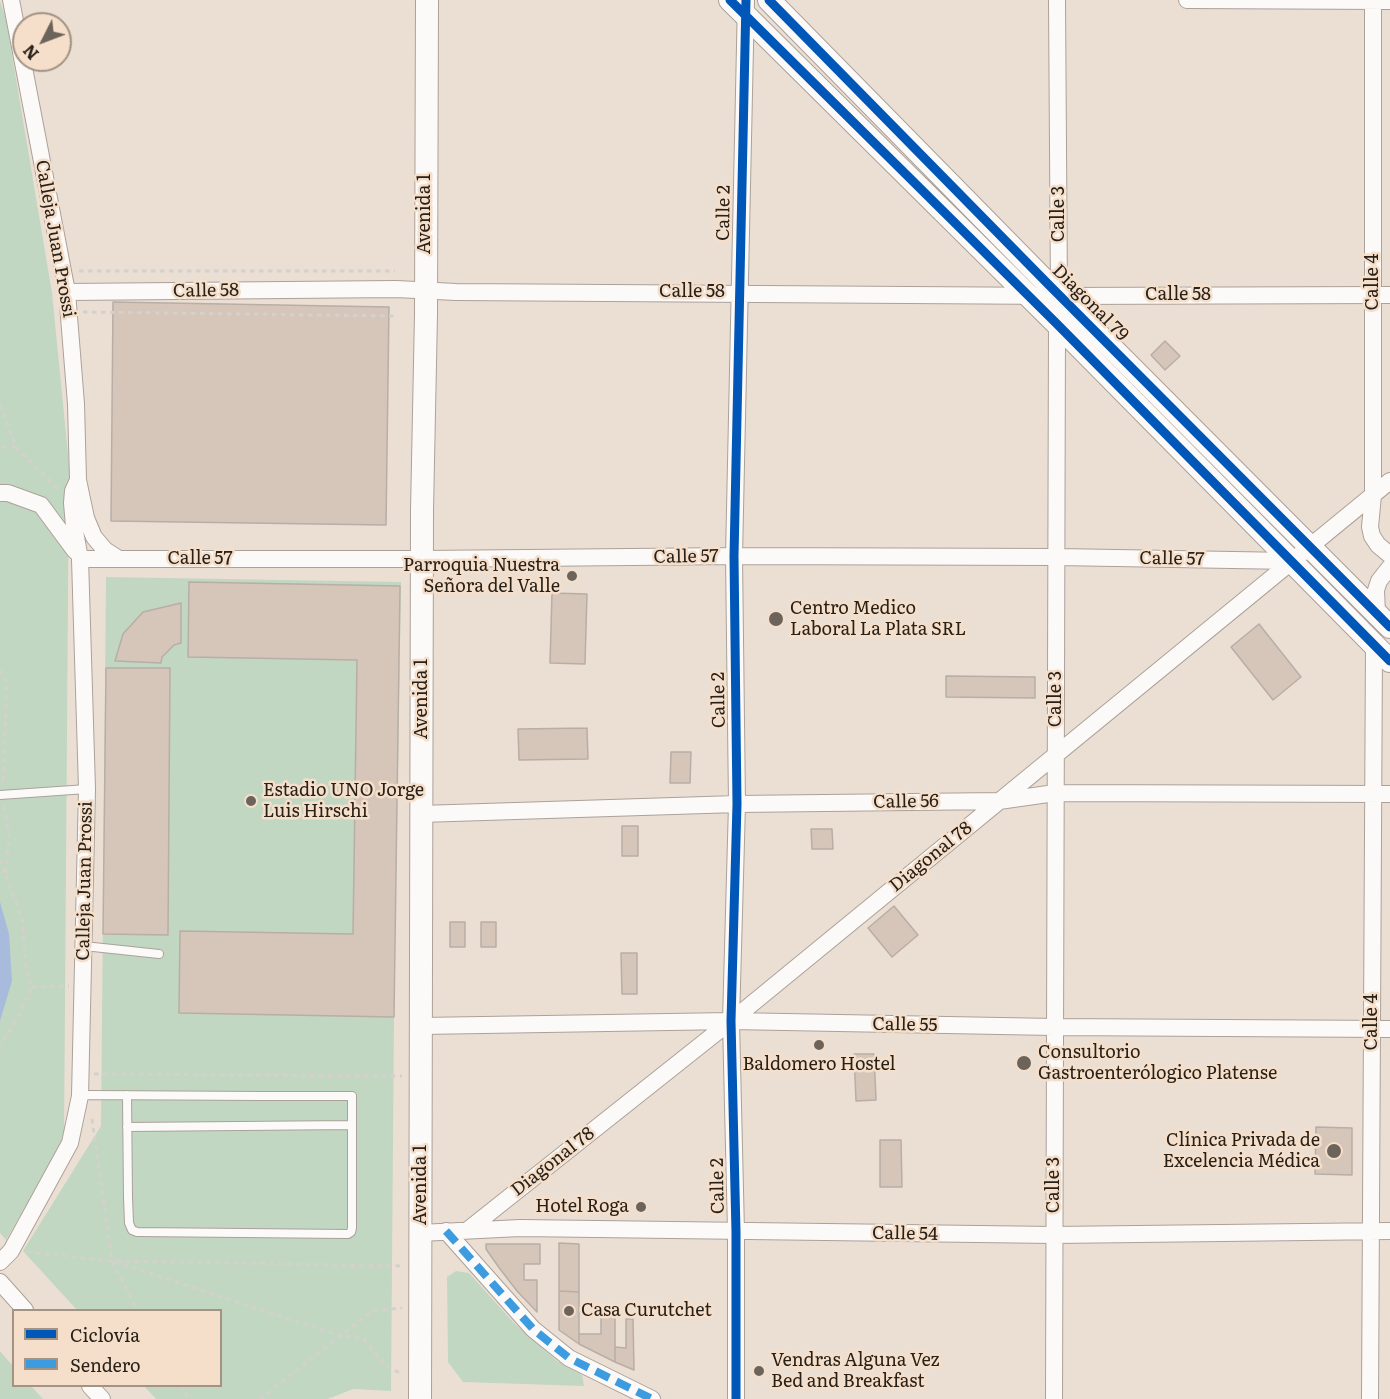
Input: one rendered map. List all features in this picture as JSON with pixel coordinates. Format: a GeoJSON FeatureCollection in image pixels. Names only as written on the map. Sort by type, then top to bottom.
{"type":"FeatureCollection","features":[{"type":"Feature","properties":{"kind":"main road","name":"Avenida 1"},"geometry":{"type":"LineString","coordinates":[[420,1391],[421,814],[427,0]]}},
{"type":"Feature","properties":{"kind":"main road","name":"Diagonal 79"},"geometry":{"type":"LineString","coordinates":[[769,0],[1059,296],[1384,621]]}},
{"type":"Feature","properties":{"kind":"main road"},"geometry":{"type":"LineString","coordinates":[[740,5],[1382,653]]}},
{"type":"Feature","properties":{"kind":"street","name":"Calleja Juan Prossi"},"geometry":{"type":"LineString","coordinates":[[11,0],[67,292],[76,404],[78,480],[86,518],[94,537],[105,550],[119,559]]}},
{"type":"Feature","properties":{"kind":"street","name":"Calle 3"},"geometry":{"type":"LineString","coordinates":[[1054,1399],[1057,324],[1059,296],[1057,0]]}},
{"type":"Feature","properties":{"kind":"street"},"geometry":{"type":"LineString","coordinates":[[1187,0],[1390,1]]}},
{"type":"Feature","properties":{"kind":"street","name":"Calle 4"},"geometry":{"type":"LineString","coordinates":[[1373,0],[1373,495],[1370,527],[1372,536],[1378,545],[1390,555]]}},
{"type":"Feature","properties":{"kind":"street","name":"Calle 2"},"geometry":{"type":"LineString","coordinates":[[736,1399],[736,1232],[731,1021],[737,804],[734,556],[739,292],[740,5]]}},
{"type":"Feature","properties":{"kind":"street","name":"Calle 58"},"geometry":{"type":"LineString","coordinates":[[67,292],[396,289],[1059,296],[1390,294]]}},
{"type":"Feature","properties":{"kind":"street","name":"Calleja Juan Prossi"},"geometry":{"type":"LineString","coordinates":[[5,1256],[70,1143],[85,1095],[80,1074],[87,789],[80,559],[72,503],[73,491],[78,480]]}},
{"type":"Feature","properties":{"kind":"street","name":"Diagonal 78"},"geometry":{"type":"LineString","coordinates":[[469,1229],[731,1021],[1390,481]]}},
{"type":"Feature","properties":{"kind":"street"},"geometry":{"type":"LineString","coordinates":[[0,493],[8,493],[41,505],[62,531],[80,559]]}},
{"type":"Feature","properties":{"kind":"street","name":"Calle 57"},"geometry":{"type":"LineString","coordinates":[[80,559],[734,556],[1057,557],[1291,561]]}},
{"type":"Feature","properties":{"kind":"street"},"geometry":{"type":"LineString","coordinates":[[1384,621],[1376,590],[1379,581],[1390,567]]}},
{"type":"Feature","properties":{"kind":"street","name":"Calle 4"},"geometry":{"type":"LineString","coordinates":[[1370,1399],[1372,1029],[1382,794],[1382,653]]}},
{"type":"Feature","properties":{"kind":"street","name":"Calle 56"},"geometry":{"type":"LineString","coordinates":[[421,814],[737,804],[999,801],[1055,793],[1382,794]]}},
{"type":"Feature","properties":{"kind":"street","name":"Calle 55"},"geometry":{"type":"LineString","coordinates":[[421,1026],[731,1021],[1054,1027],[1390,1029]]}},
{"type":"Feature","properties":{"kind":"street","name":"Calle 54"},"geometry":{"type":"LineString","coordinates":[[420,1233],[520,1228],[1054,1235],[1390,1231]]}},
{"type":"Feature","properties":{"kind":"street"},"geometry":{"type":"LineString","coordinates":[[446,1231],[533,1329],[569,1358],[652,1399]]}},
{"type":"Feature","properties":{"kind":"street"},"geometry":{"type":"LineString","coordinates":[[0,1282],[23,1309]]}},
{"type":"Feature","properties":{"kind":"street"},"geometry":{"type":"LineString","coordinates":[[91,1387],[102,1399]]}},
{"type":"Feature","properties":{"kind":"lane"},"geometry":{"type":"LineString","coordinates":[[1,795],[87,789]]}},
{"type":"Feature","properties":{"kind":"lane"},"geometry":{"type":"LineString","coordinates":[[84,946],[159,954]]}},
{"type":"Feature","properties":{"kind":"lane"},"geometry":{"type":"LineString","coordinates":[[85,1095],[127,1095],[352,1096],[352,1228],[348,1234],[137,1232],[132,1230],[129,1214],[127,1095]]}},
{"type":"Feature","properties":{"kind":"lane"},"geometry":{"type":"LineString","coordinates":[[127,1127],[352,1125]]}},
{"type":"Feature","properties":{"kind":"path"},"geometry":{"type":"LineString","coordinates":[[63,271],[395,271]]}},
{"type":"Feature","properties":{"kind":"path"},"geometry":{"type":"LineString","coordinates":[[68,312],[396,316]]}},
{"type":"Feature","properties":{"kind":"path"},"geometry":{"type":"LineString","coordinates":[[0,405],[16,447],[72,503]]}},
{"type":"Feature","properties":{"kind":"path"},"geometry":{"type":"LineString","coordinates":[[0,447],[16,447]]}},
{"type":"Feature","properties":{"kind":"path"},"geometry":{"type":"LineString","coordinates":[[0,670],[6,682],[1,795],[9,836],[5,875]]}},
{"type":"Feature","properties":{"kind":"path"},"geometry":{"type":"LineString","coordinates":[[0,860],[23,922],[25,963],[32,987],[17,1019],[0,1046]]}},
{"type":"Feature","properties":{"kind":"path"},"geometry":{"type":"LineString","coordinates":[[32,987],[83,985]]}},
{"type":"Feature","properties":{"kind":"path"},"geometry":{"type":"LineString","coordinates":[[80,1074],[421,1076]]}},
{"type":"Feature","properties":{"kind":"path"},"geometry":{"type":"LineString","coordinates":[[85,1095],[112,1262],[136,1309]]}},
{"type":"Feature","properties":{"kind":"path"},"geometry":{"type":"LineString","coordinates":[[5,1256],[112,1262],[420,1266]]}},
{"type":"Feature","properties":{"kind":"path"},"geometry":{"type":"LineString","coordinates":[[112,1262],[341,1336],[363,1338],[386,1366],[420,1391]]}},
{"type":"Feature","properties":{"kind":"path"},"geometry":{"type":"LineString","coordinates":[[260,1399],[372,1311],[420,1306]]}},
{"type":"Feature","properties":{"kind":"green space"},"geometry":{"type":"Polygon","coordinates":[[[0,1],[6,19],[12,55],[12,72],[15,72],[52,293],[69,464],[64,1139],[6,1240],[0,1233],[0,1]]]}},
{"type":"Feature","properties":{"kind":"green space"},"geometry":{"type":"Polygon","coordinates":[[[106,577],[401,582],[391,1391],[353,1389],[328,1399],[156,1399],[145,1387],[222,1387],[222,1309],[76,1309],[23,1251],[101,1126],[106,577]]]}},
{"type":"Feature","properties":{"kind":"green space"},"geometry":{"type":"Polygon","coordinates":[[[456,1271],[469,1273],[514,1323],[557,1361],[582,1375],[584,1386],[463,1382],[448,1362],[447,1277],[456,1271]]]}},
{"type":"Feature","properties":{"kind":"green space"},"geometry":{"type":"Polygon","coordinates":[[[0,1351],[12,1365],[12,1387],[32,1387],[43,1399],[0,1399],[0,1351]]]}},
{"type":"Feature","properties":{"kind":"water"},"geometry":{"type":"Polygon","coordinates":[[[0,902],[9,934],[12,981],[0,1021],[0,902]]]}},
{"type":"Feature","properties":{"kind":"building"},"geometry":{"type":"Polygon","coordinates":[[[113,302],[389,307],[386,525],[111,521],[113,302]]]}},
{"type":"Feature","properties":{"kind":"building"},"geometry":{"type":"Polygon","coordinates":[[[1165,341],[1180,356],[1165,370],[1151,355],[1165,341]]]}},
{"type":"Feature","properties":{"kind":"building"},"geometry":{"type":"Polygon","coordinates":[[[189,582],[400,586],[394,1017],[179,1013],[180,931],[353,934],[357,660],[188,657],[189,582]]]}},
{"type":"Feature","properties":{"kind":"building"},"geometry":{"type":"Polygon","coordinates":[[[552,593],[587,594],[585,664],[550,663],[552,593]]]}},
{"type":"Feature","properties":{"kind":"building"},"geometry":{"type":"Polygon","coordinates":[[[181,603],[181,643],[174,645],[162,657],[161,663],[115,661],[123,634],[143,612],[181,603]]]}},
{"type":"Feature","properties":{"kind":"building"},"geometry":{"type":"Polygon","coordinates":[[[1259,624],[1301,677],[1273,700],[1231,647],[1259,624]]]}},
{"type":"Feature","properties":{"kind":"building"},"geometry":{"type":"Polygon","coordinates":[[[106,668],[170,668],[168,935],[103,934],[106,668]]]}},
{"type":"Feature","properties":{"kind":"building"},"geometry":{"type":"Polygon","coordinates":[[[946,676],[1035,677],[1035,698],[946,697],[946,676]]]}},
{"type":"Feature","properties":{"kind":"building"},"geometry":{"type":"Polygon","coordinates":[[[587,728],[588,759],[519,760],[518,729],[587,728]]]}},
{"type":"Feature","properties":{"kind":"building"},"geometry":{"type":"Polygon","coordinates":[[[671,752],[691,752],[690,783],[670,783],[671,752]]]}},
{"type":"Feature","properties":{"kind":"building"},"geometry":{"type":"Polygon","coordinates":[[[622,826],[638,826],[638,856],[622,856],[622,826]]]}},
{"type":"Feature","properties":{"kind":"building"},"geometry":{"type":"Polygon","coordinates":[[[811,829],[832,829],[833,849],[812,849],[811,829]]]}},
{"type":"Feature","properties":{"kind":"building"},"geometry":{"type":"Polygon","coordinates":[[[894,906],[918,935],[892,957],[868,928],[894,906]]]}},
{"type":"Feature","properties":{"kind":"building"},"geometry":{"type":"Polygon","coordinates":[[[450,922],[465,922],[465,947],[450,947],[450,922]]]}},
{"type":"Feature","properties":{"kind":"building"},"geometry":{"type":"Polygon","coordinates":[[[481,922],[496,922],[496,947],[481,947],[481,922]]]}},
{"type":"Feature","properties":{"kind":"building"},"geometry":{"type":"Polygon","coordinates":[[[621,953],[637,953],[637,994],[622,994],[621,953]]]}},
{"type":"Feature","properties":{"kind":"building"},"geometry":{"type":"Polygon","coordinates":[[[854,1054],[874,1054],[876,1100],[856,1101],[854,1054]]]}},
{"type":"Feature","properties":{"kind":"building","name":"Clínica Privada de Excelencia Médica"},"geometry":{"type":"Polygon","coordinates":[[[1316,1127],[1352,1128],[1352,1175],[1315,1174],[1316,1127]]]}},
{"type":"Feature","properties":{"kind":"building"},"geometry":{"type":"Polygon","coordinates":[[[880,1140],[901,1140],[902,1187],[880,1187],[880,1140]]]}},
{"type":"Feature","properties":{"kind":"building"},"geometry":{"type":"Polygon","coordinates":[[[559,1243],[579,1244],[579,1292],[559,1291],[559,1243]]]}},
{"type":"Feature","properties":{"kind":"building"},"geometry":{"type":"Polygon","coordinates":[[[486,1244],[540,1244],[540,1264],[524,1264],[524,1280],[537,1280],[537,1312],[500,1269],[486,1249],[486,1244]]]}},
{"type":"Feature","properties":{"kind":"building","name":"Casa Curutchet"},"geometry":{"type":"Polygon","coordinates":[[[559,1291],[579,1292],[579,1344],[559,1330],[559,1291]]]}},
{"type":"Feature","properties":{"kind":"building"},"geometry":{"type":"Polygon","coordinates":[[[601,1312],[615,1312],[615,1362],[579,1344],[579,1334],[601,1334],[601,1312]]]}},
{"type":"Feature","properties":{"kind":"building"},"geometry":{"type":"Polygon","coordinates":[[[626,1319],[633,1319],[634,1370],[615,1362],[615,1347],[626,1348],[626,1319]]]}},
{"type":"Feature","properties":{"kind":"marked path"},"geometry":{"type":"LineString","coordinates":[[446,1231],[533,1329],[569,1358],[652,1399]]}},
{"type":"Feature","properties":{"kind":"cycle path"},"geometry":{"type":"LineString","coordinates":[[730,0],[1057,324],[1390,661]]}},
{"type":"Feature","properties":{"kind":"cycle path"},"geometry":{"type":"LineString","coordinates":[[736,1399],[736,1232],[731,1021],[737,804],[734,556],[746,0]]}},
{"type":"Feature","properties":{"kind":"cycle path"},"geometry":{"type":"LineString","coordinates":[[769,0],[1390,627]]}},
{"type":"Feature","properties":{"kind":"place","name":"Parroquia Nuestra Señora del Valle"},"geometry":{"type":"Point","coordinates":[572,576]}},
{"type":"Feature","properties":{"kind":"place","name":"Centro Medico Laboral La Plata SRL"},"geometry":{"type":"Point","coordinates":[776,619]}},
{"type":"Feature","properties":{"kind":"place","name":"Estadio UNO Jorge Luis Hirschi"},"geometry":{"type":"Point","coordinates":[251,801]}},
{"type":"Feature","properties":{"kind":"place","name":"Baldomero Hostel"},"geometry":{"type":"Point","coordinates":[819,1045]}},
{"type":"Feature","properties":{"kind":"place","name":"Consultorio Gastroenterólogico Platense"},"geometry":{"type":"Point","coordinates":[1024,1063]}},
{"type":"Feature","properties":{"kind":"place","name":"Clínica Privada de Excelencia Médica"},"geometry":{"type":"Point","coordinates":[1334,1151]}},
{"type":"Feature","properties":{"kind":"place","name":"Hotel Roga"},"geometry":{"type":"Point","coordinates":[641,1207]}},
{"type":"Feature","properties":{"kind":"place","name":"Casa Curutchet"},"geometry":{"type":"Point","coordinates":[569,1311]}},
{"type":"Feature","properties":{"kind":"place","name":"Vendras Alguna Vez Bed and Breakfast"},"geometry":{"type":"Point","coordinates":[759,1371]}}]}
